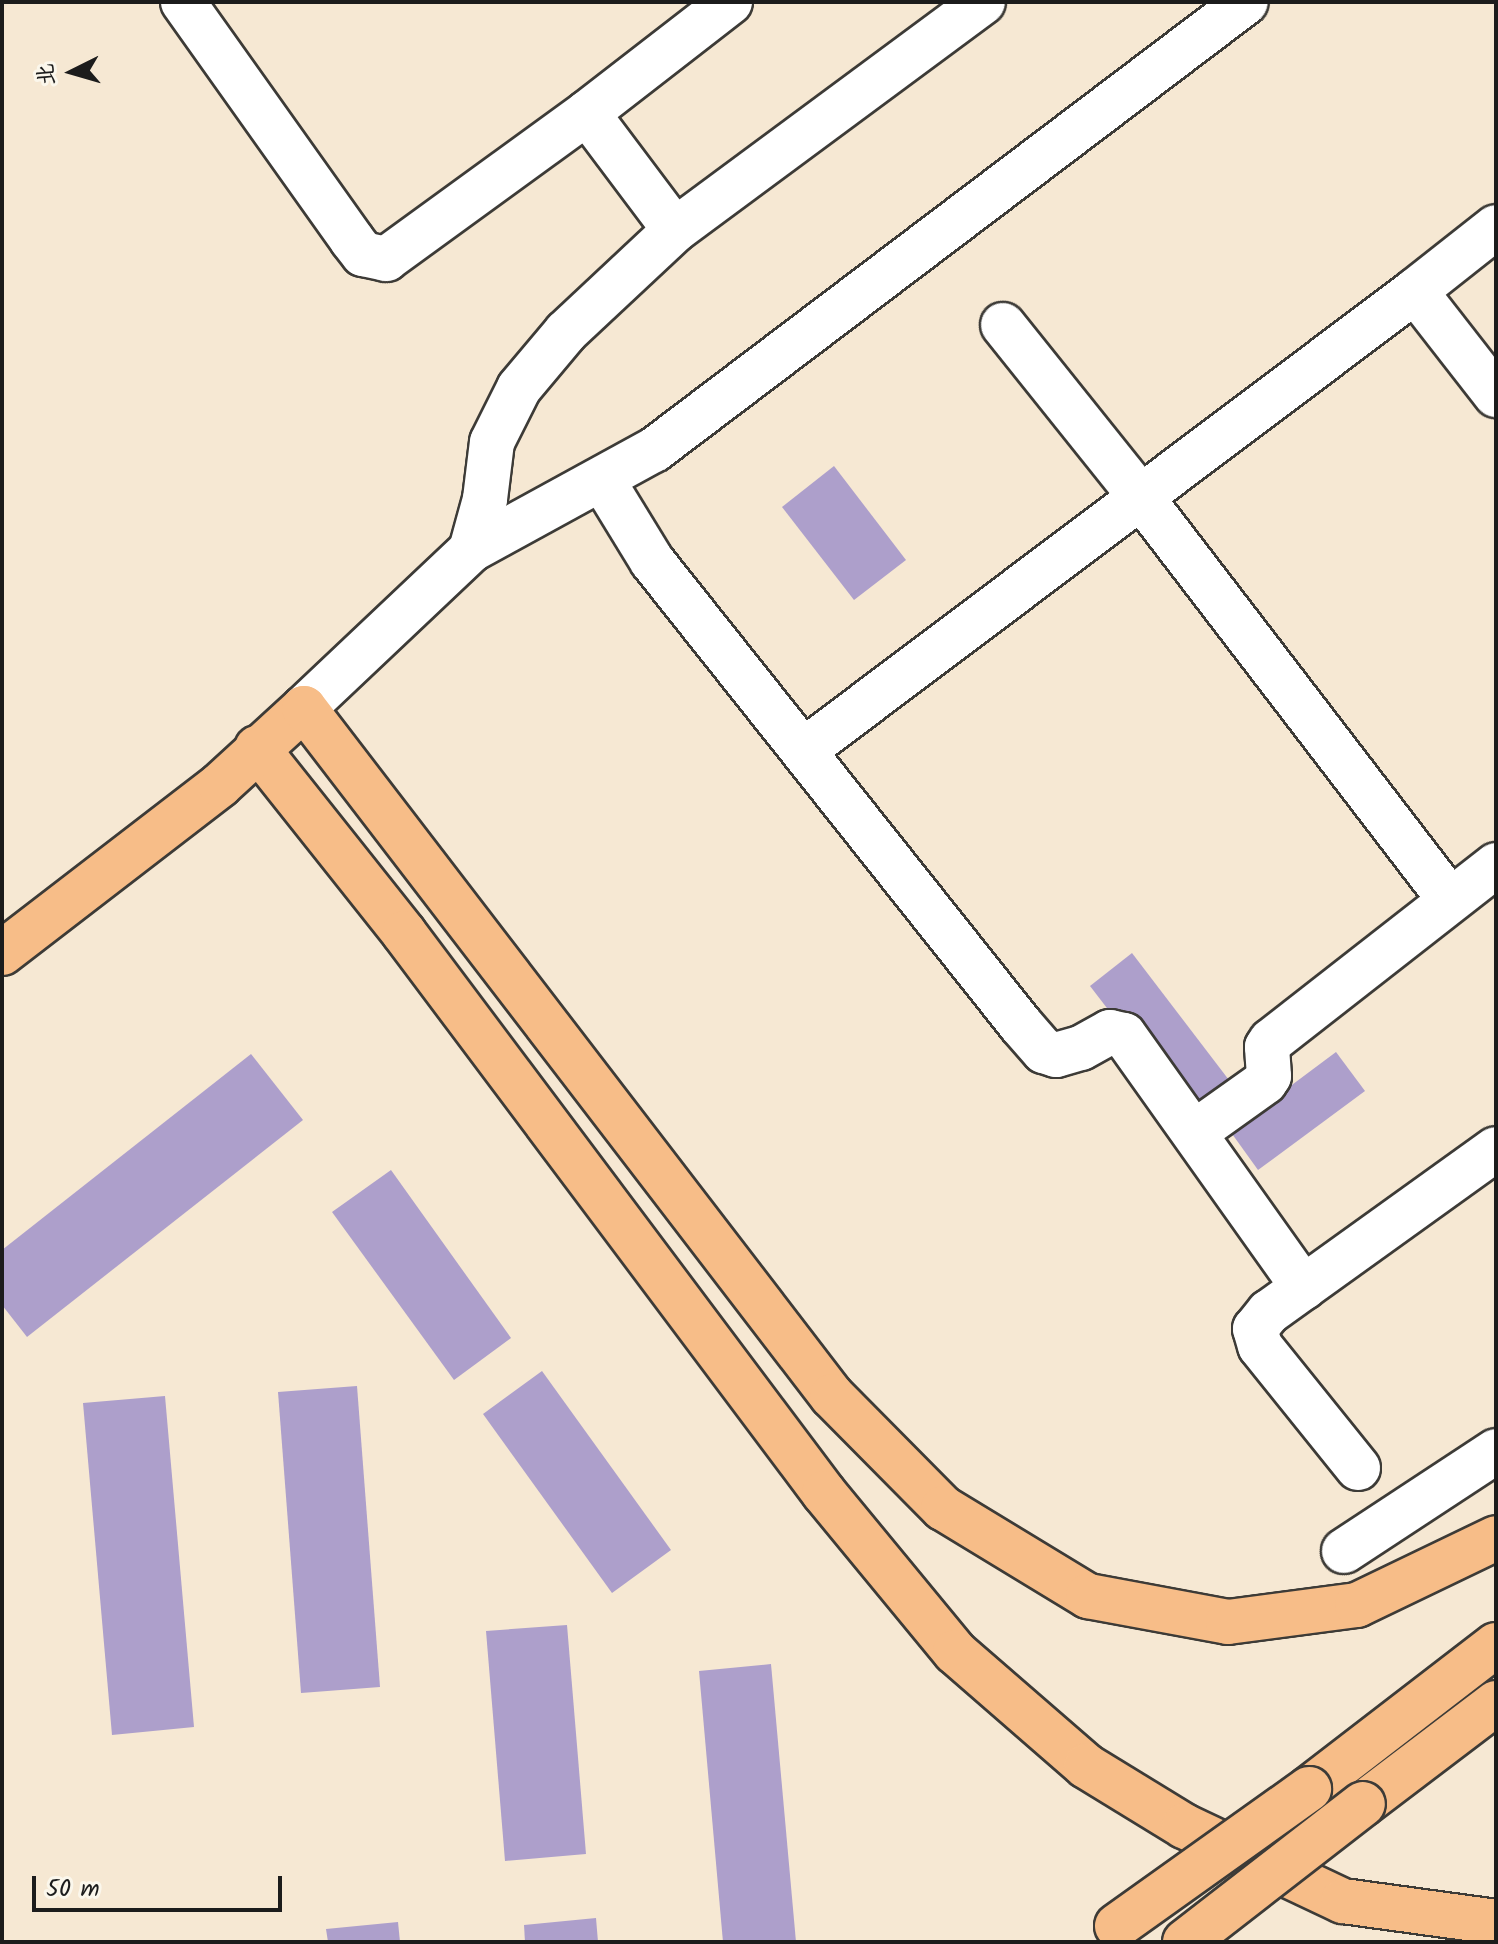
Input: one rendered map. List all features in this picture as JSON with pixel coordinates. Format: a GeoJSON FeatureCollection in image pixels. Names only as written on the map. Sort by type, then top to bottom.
{"type":"FeatureCollection","features":[{"type":"Feature","properties":{"kind":"main road"},"geometry":{"type":"LineString","coordinates":[[2,953],[220,785],[304,708],[832,1396],[943,1508],[1088,1596],[1228,1622],[1357,1605],[1496,1538]]}},
{"type":"Feature","properties":{"kind":"main road"},"geometry":{"type":"LineString","coordinates":[[2,920],[204,763],[257,748]]}},
{"type":"Feature","properties":{"kind":"main road"},"geometry":{"type":"LineString","coordinates":[[257,748],[404,933],[824,1493],[955,1652],[1086,1766],[1184,1826],[1343,1901],[1496,1922]]}},
{"type":"Feature","properties":{"kind":"main road"},"geometry":{"type":"LineString","coordinates":[[1107,1934],[1309,1789],[1496,1645]]}},
{"type":"Feature","properties":{"kind":"main road"},"geometry":{"type":"LineString","coordinates":[[1185,1942],[1496,1703]]}},
{"type":"Feature","properties":{"kind":"street"},"geometry":{"type":"LineString","coordinates":[[183,2],[352,240],[363,254],[374,259],[395,255],[730,2]]}},
{"type":"Feature","properties":{"kind":"street"},"geometry":{"type":"LineString","coordinates":[[471,550],[485,499],[492,442],[519,388],[566,332],[675,230],[983,2]]}},
{"type":"Feature","properties":{"kind":"street"},"geometry":{"type":"LineString","coordinates":[[304,708],[471,550],[546,507],[603,481],[654,450],[1246,2]]}},
{"type":"Feature","properties":{"kind":"street"},"geometry":{"type":"LineString","coordinates":[[587,113],[675,230]]}},
{"type":"Feature","properties":{"kind":"street"},"geometry":{"type":"LineString","coordinates":[[803,751],[1496,227]]}},
{"type":"Feature","properties":{"kind":"street"},"geometry":{"type":"LineString","coordinates":[[1415,291],[1496,395]]}},
{"type":"Feature","properties":{"kind":"street"},"geometry":{"type":"LineString","coordinates":[[1003,325],[1141,497],[1450,900]]}},
{"type":"Feature","properties":{"kind":"street"},"geometry":{"type":"LineString","coordinates":[[603,481],[652,561],[1044,1051],[1056,1055],[1068,1053],[1110,1032],[1124,1035],[1304,1288]]}},
{"type":"Feature","properties":{"kind":"street"},"geometry":{"type":"LineString","coordinates":[[1195,1132],[1265,1082],[1269,1076],[1267,1047],[1271,1041],[1496,865]]}},
{"type":"Feature","properties":{"kind":"street"},"geometry":{"type":"LineString","coordinates":[[1358,1468],[1255,1336],[1259,1321],[1496,1149]]}},
{"type":"Feature","properties":{"kind":"street"},"geometry":{"type":"LineString","coordinates":[[1344,1551],[1496,1451]]}},
{"type":"Feature","properties":{"kind":"building"},"geometry":{"type":"Polygon","coordinates":[[[834,466],[906,560],[854,600],[782,507],[834,466]]]}},
{"type":"Feature","properties":{"kind":"building"},"geometry":{"type":"Polygon","coordinates":[[[1132,953],[1232,1084],[1190,1116],[1090,986],[1132,953]]]}},
{"type":"Feature","properties":{"kind":"building"},"geometry":{"type":"Polygon","coordinates":[[[1336,1052],[1365,1091],[1258,1170],[1230,1131],[1336,1052]]]}},
{"type":"Feature","properties":{"kind":"building"},"geometry":{"type":"Polygon","coordinates":[[[251,1054],[303,1120],[27,1337],[2,1305],[2,1250],[251,1054]]]}},
{"type":"Feature","properties":{"kind":"building"},"geometry":{"type":"Polygon","coordinates":[[[391,1170],[511,1338],[454,1380],[332,1212],[391,1170]]]}},
{"type":"Feature","properties":{"kind":"building"},"geometry":{"type":"Polygon","coordinates":[[[542,1371],[671,1550],[612,1593],[483,1414],[542,1371]]]}},
{"type":"Feature","properties":{"kind":"building"},"geometry":{"type":"Polygon","coordinates":[[[357,1386],[380,1687],[301,1693],[278,1392],[357,1386]]]}},
{"type":"Feature","properties":{"kind":"building"},"geometry":{"type":"Polygon","coordinates":[[[165,1396],[194,1727],[112,1735],[83,1403],[165,1396]]]}},
{"type":"Feature","properties":{"kind":"building"},"geometry":{"type":"Polygon","coordinates":[[[567,1625],[586,1854],[505,1861],[486,1631],[567,1625]]]}},
{"type":"Feature","properties":{"kind":"building"},"geometry":{"type":"Polygon","coordinates":[[[771,1664],[796,1942],[723,1942],[699,1671],[771,1664]]]}},
{"type":"Feature","properties":{"kind":"building"},"geometry":{"type":"Polygon","coordinates":[[[596,1918],[598,1942],[525,1942],[524,1925],[596,1918]]]}},
{"type":"Feature","properties":{"kind":"building"},"geometry":{"type":"Polygon","coordinates":[[[398,1922],[400,1942],[328,1942],[326,1929],[398,1922]]]}}]}
